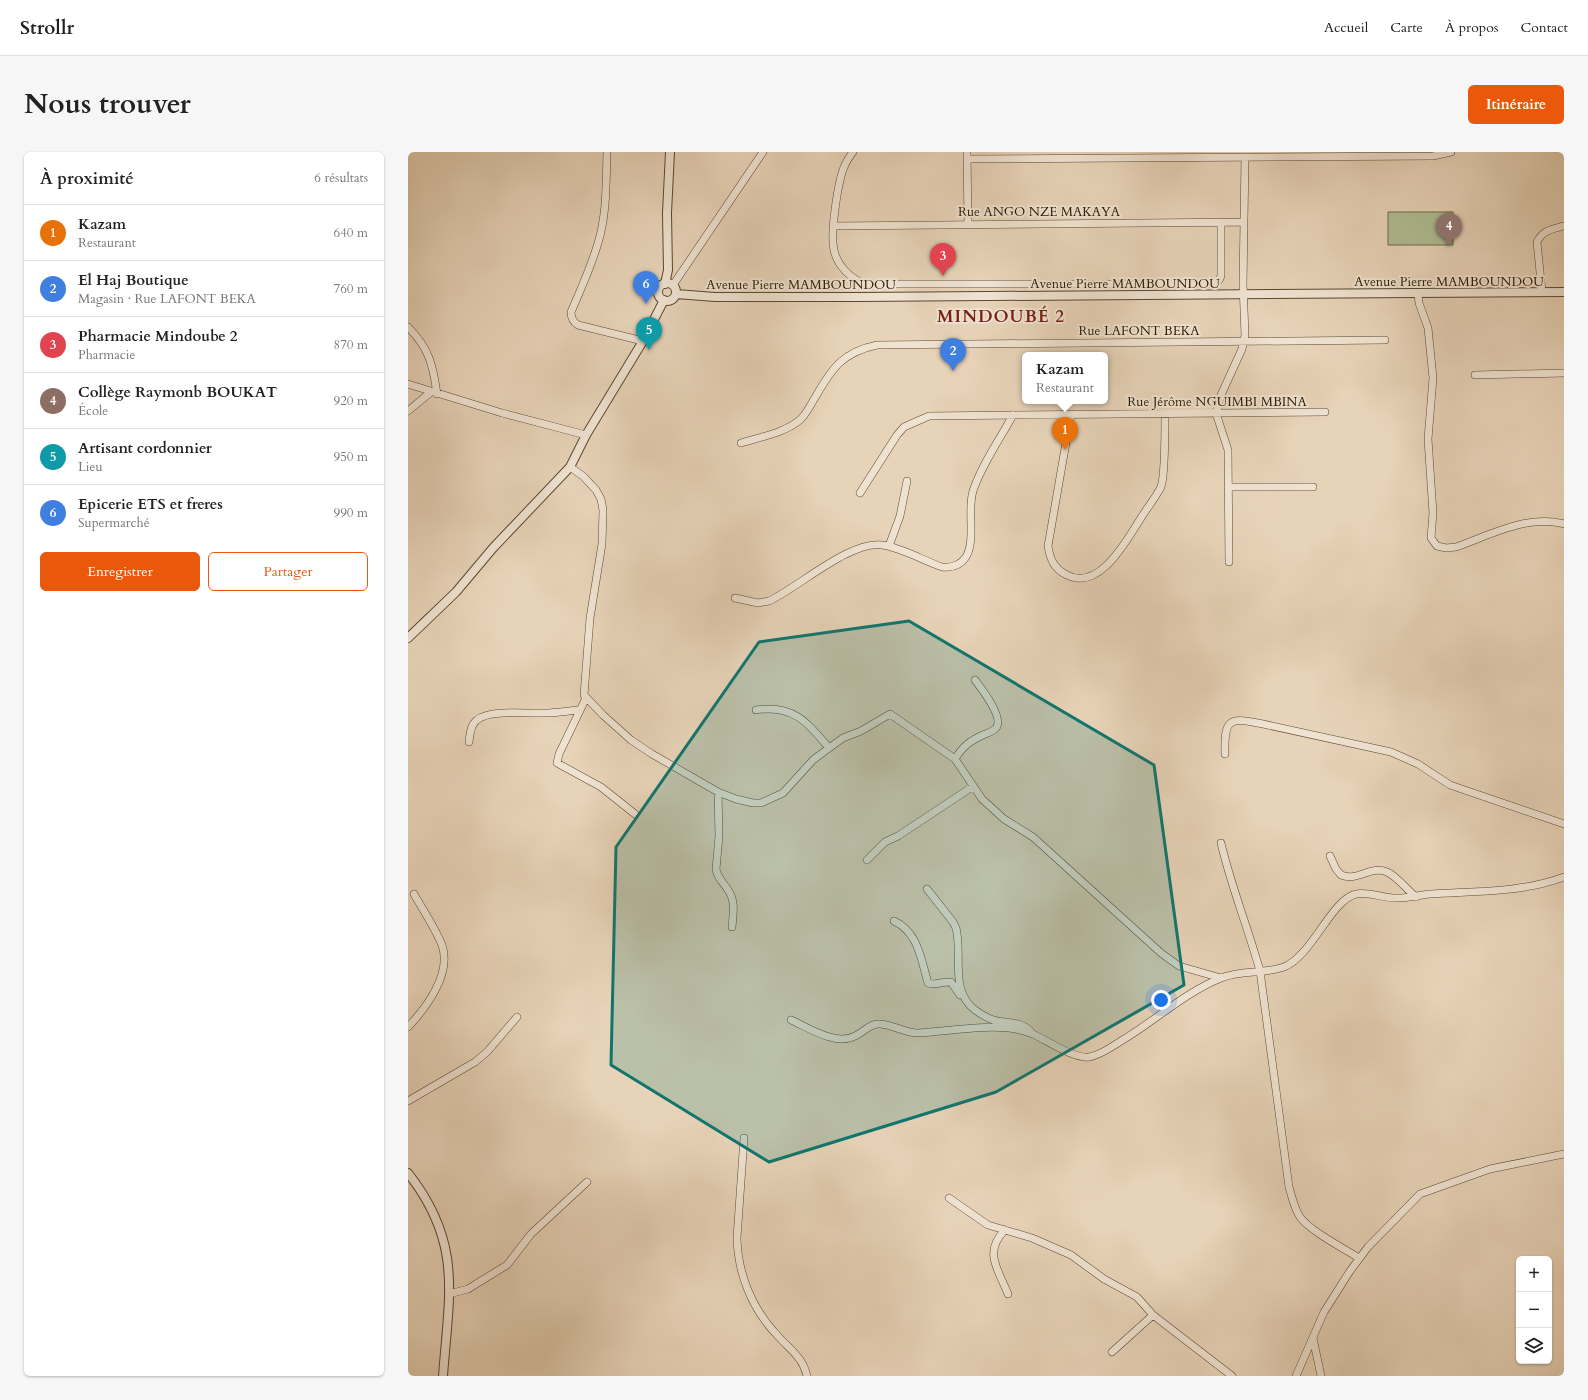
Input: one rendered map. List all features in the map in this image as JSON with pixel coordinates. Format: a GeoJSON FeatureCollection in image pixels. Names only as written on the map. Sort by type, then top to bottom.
{"type":"FeatureCollection","features":[{"type":"Feature","properties":{"kind":"street"},"geometry":{"type":"LineString","coordinates":[[606,152],[605,200],[599,242],[585,281],[571,312],[571,317],[578,325],[643,341]]}},
{"type":"Feature","properties":{"kind":"street"},"geometry":{"type":"LineString","coordinates":[[669,284],[667,213],[670,152]]}},
{"type":"Feature","properties":{"kind":"street"},"geometry":{"type":"LineString","coordinates":[[669,284],[676,289],[676,294],[670,300],[664,300],[660,297],[659,290],[669,284],[763,152]]}},
{"type":"Feature","properties":{"kind":"street"},"geometry":{"type":"LineString","coordinates":[[854,152],[845,164],[841,179],[834,226],[833,248],[836,256],[851,277],[866,284],[1217,283],[1220,280],[1221,222]]}},
{"type":"Feature","properties":{"kind":"street"},"geometry":{"type":"LineString","coordinates":[[968,223],[967,155],[1190,155],[1245,158],[1356,154],[1433,156],[1451,152]]}},
{"type":"Feature","properties":{"kind":"street"},"geometry":{"type":"LineString","coordinates":[[1229,562],[1228,450],[1216,413],[1221,394],[1244,342],[1245,335],[1245,158]]}},
{"type":"Feature","properties":{"kind":"street","name":"Rue ANGO NZE MAKAYA"},"geometry":{"type":"LineString","coordinates":[[834,226],[968,223],[1244,222]]}},
{"type":"Feature","properties":{"kind":"street"},"geometry":{"type":"LineString","coordinates":[[1542,292],[1537,242],[1540,235],[1547,231],[1564,226]]}},
{"type":"Feature","properties":{"kind":"street","name":"Avenue Pierre MAMBOUNDOU"},"geometry":{"type":"LineString","coordinates":[[676,294],[685,296],[1564,292]]}},
{"type":"Feature","properties":{"kind":"street"},"geometry":{"type":"LineString","coordinates":[[1418,293],[1419,303],[1428,328],[1433,378],[1428,439],[1433,513],[1433,542],[1437,546],[1446,548],[1456,547],[1528,522],[1551,521],[1564,524]]}},
{"type":"Feature","properties":{"kind":"street"},"geometry":{"type":"LineString","coordinates":[[408,638],[456,592],[493,548],[570,467],[586,435],[643,341],[664,300]]}},
{"type":"Feature","properties":{"kind":"street"},"geometry":{"type":"LineString","coordinates":[[408,327],[420,339],[430,356],[434,393]]}},
{"type":"Feature","properties":{"kind":"street","name":"Rue LAFONT BEKA"},"geometry":{"type":"LineString","coordinates":[[741,443],[782,430],[799,421],[805,415],[840,361],[854,351],[871,346],[910,343],[1385,340]]}},
{"type":"Feature","properties":{"kind":"street"},"geometry":{"type":"LineString","coordinates":[[1475,375],[1564,373]]}},
{"type":"Feature","properties":{"kind":"street"},"geometry":{"type":"LineString","coordinates":[[408,384],[434,393],[586,435]]}},
{"type":"Feature","properties":{"kind":"street"},"geometry":{"type":"LineString","coordinates":[[408,411],[434,393]]}},
{"type":"Feature","properties":{"kind":"street","name":"Rue Jérôme NGUIMBI MBINA"},"geometry":{"type":"LineString","coordinates":[[860,493],[897,435],[904,427],[929,416],[1325,412]]}},
{"type":"Feature","properties":{"kind":"street"},"geometry":{"type":"LineString","coordinates":[[1071,414],[1048,546],[1053,564],[1060,572],[1070,577],[1084,578],[1097,574],[1107,566],[1131,533],[1161,486],[1165,414]]}},
{"type":"Feature","properties":{"kind":"street"},"geometry":{"type":"LineString","coordinates":[[735,598],[758,603],[767,602],[857,548],[873,544],[889,546],[942,567],[951,568],[960,564],[969,550],[970,507],[973,490],[1013,415]]}},
{"type":"Feature","properties":{"kind":"street"},"geometry":{"type":"LineString","coordinates":[[570,467],[583,476],[596,490],[601,499],[603,510],[602,544],[590,618],[584,692],[586,698],[631,740],[718,792],[736,799],[753,803],[761,803],[776,797],[789,787],[813,760],[843,738],[861,731],[890,714],[955,759],[972,787],[987,804],[1004,819],[1033,837],[1172,961],[1186,968],[1221,978]]}},
{"type":"Feature","properties":{"kind":"street"},"geometry":{"type":"LineString","coordinates":[[889,546],[900,516],[907,481]]}},
{"type":"Feature","properties":{"kind":"street"},"geometry":{"type":"LineString","coordinates":[[1228,487],[1313,487]]}},
{"type":"Feature","properties":{"kind":"street"},"geometry":{"type":"LineString","coordinates":[[955,759],[966,743],[996,729],[998,724],[996,715],[988,699],[975,680]]}},
{"type":"Feature","properties":{"kind":"street"},"geometry":{"type":"LineString","coordinates":[[586,698],[578,710],[559,754],[557,763],[601,787],[635,814]]}},
{"type":"Feature","properties":{"kind":"street"},"geometry":{"type":"LineString","coordinates":[[756,710],[771,708],[795,714],[806,722],[829,748]]}},
{"type":"Feature","properties":{"kind":"street"},"geometry":{"type":"LineString","coordinates":[[469,742],[471,727],[475,720],[482,716],[494,714],[546,713],[578,710]]}},
{"type":"Feature","properties":{"kind":"street"},"geometry":{"type":"LineString","coordinates":[[1225,754],[1224,735],[1230,723],[1244,720],[1391,752],[1418,764],[1450,785],[1564,824]]}},
{"type":"Feature","properties":{"kind":"street"},"geometry":{"type":"LineString","coordinates":[[867,860],[885,842],[898,836],[972,787]]}},
{"type":"Feature","properties":{"kind":"street"},"geometry":{"type":"LineString","coordinates":[[718,792],[719,836],[716,874],[732,897],[734,908],[732,927]]}},
{"type":"Feature","properties":{"kind":"street"},"geometry":{"type":"LineString","coordinates":[[1221,842],[1229,878],[1251,938],[1260,971],[1289,1187],[1296,1209],[1299,1215],[1309,1225],[1359,1258]]}},
{"type":"Feature","properties":{"kind":"street"},"geometry":{"type":"LineString","coordinates":[[1330,856],[1336,869],[1341,875],[1355,877],[1371,870],[1382,870],[1397,879],[1416,897]]}},
{"type":"Feature","properties":{"kind":"street"},"geometry":{"type":"LineString","coordinates":[[790,1020],[824,1034],[842,1039],[854,1036],[868,1027],[880,1024],[906,1032],[916,1033],[1001,1028],[1032,1034],[1084,1057],[1098,1054],[1130,1036],[1178,1002],[1221,978],[1284,966],[1292,962],[1310,946],[1334,912],[1351,896],[1362,893],[1393,898],[1502,890],[1543,884],[1564,877]]}},
{"type":"Feature","properties":{"kind":"street"},"geometry":{"type":"LineString","coordinates":[[928,889],[954,922],[956,928],[958,974],[963,996],[968,1004],[982,1015],[992,1020],[1019,1024],[1027,1028],[1032,1034]]}},
{"type":"Feature","properties":{"kind":"street"},"geometry":{"type":"LineString","coordinates":[[408,1027],[431,1000],[440,980],[444,959],[442,945],[414,894]]}},
{"type":"Feature","properties":{"kind":"street"},"geometry":{"type":"LineString","coordinates":[[894,921],[901,924],[911,934],[919,950],[928,982],[933,984],[945,981],[951,982],[960,996],[963,996]]}},
{"type":"Feature","properties":{"kind":"street"},"geometry":{"type":"LineString","coordinates":[[408,1101],[475,1062],[487,1052],[517,1017]]}},
{"type":"Feature","properties":{"kind":"street"},"geometry":{"type":"LineString","coordinates":[[744,1138],[737,1238],[737,1254],[741,1270],[747,1290],[761,1317],[777,1336],[799,1356],[803,1362],[807,1376]]}},
{"type":"Feature","properties":{"kind":"street"},"geometry":{"type":"LineString","coordinates":[[1296,1376],[1324,1312],[1359,1258],[1383,1230],[1420,1194],[1490,1169],[1564,1154]]}},
{"type":"Feature","properties":{"kind":"street"},"geometry":{"type":"LineString","coordinates":[[408,1173],[425,1196],[440,1229],[447,1250],[450,1266],[443,1376]]}},
{"type":"Feature","properties":{"kind":"street"},"geometry":{"type":"LineString","coordinates":[[449,1294],[468,1289],[507,1265],[531,1234],[588,1182]]}},
{"type":"Feature","properties":{"kind":"street"},"geometry":{"type":"LineString","coordinates":[[950,1198],[988,1225],[1032,1238],[1071,1255],[1104,1279],[1137,1297],[1153,1315],[1232,1376]]}},
{"type":"Feature","properties":{"kind":"street"},"geometry":{"type":"LineString","coordinates":[[1005,1230],[998,1237],[993,1248],[994,1260],[1008,1294]]}},
{"type":"Feature","properties":{"kind":"street"},"geometry":{"type":"LineString","coordinates":[[1112,1352],[1153,1315]]}},
{"type":"Feature","properties":{"kind":"street"},"geometry":{"type":"LineString","coordinates":[[1313,1337],[1321,1376]]}},
{"type":"Feature","properties":{"kind":"highlighted area"},"geometry":{"type":"Polygon","coordinates":[[[909,621],[1154,765],[1184,985],[996,1092],[769,1162],[611,1065],[616,847],[759,642],[909,621]]]}},
{"type":"Feature","properties":{"kind":"green space"},"geometry":{"type":"Polygon","coordinates":[[[1388,212],[1453,212],[1453,245],[1388,245],[1388,212]]]}},
{"type":"Feature","properties":{"kind":"place","name":"Collège Raymonb BOUKAT"},"geometry":{"type":"Point","coordinates":[1449,246]}},
{"type":"Feature","properties":{"kind":"place","name":"Pharmacie Mindoube 2"},"geometry":{"type":"Point","coordinates":[943,276]}},
{"type":"Feature","properties":{"kind":"place","name":"Epicerie ETS et freres"},"geometry":{"type":"Point","coordinates":[646,304]}},
{"type":"Feature","properties":{"kind":"place","name":"Artisant cordonnier"},"geometry":{"type":"Point","coordinates":[649,350]}},
{"type":"Feature","properties":{"kind":"place","name":"El Haj Boutique"},"geometry":{"type":"Point","coordinates":[953,371]}},
{"type":"Feature","properties":{"kind":"place","name":"Kazam"},"geometry":{"type":"Point","coordinates":[1065,450]}},
{"type":"Feature","properties":{"kind":"district","name":"MINDOUBÉ 2"},"geometry":{"type":"Point","coordinates":[1001,316]}}]}
